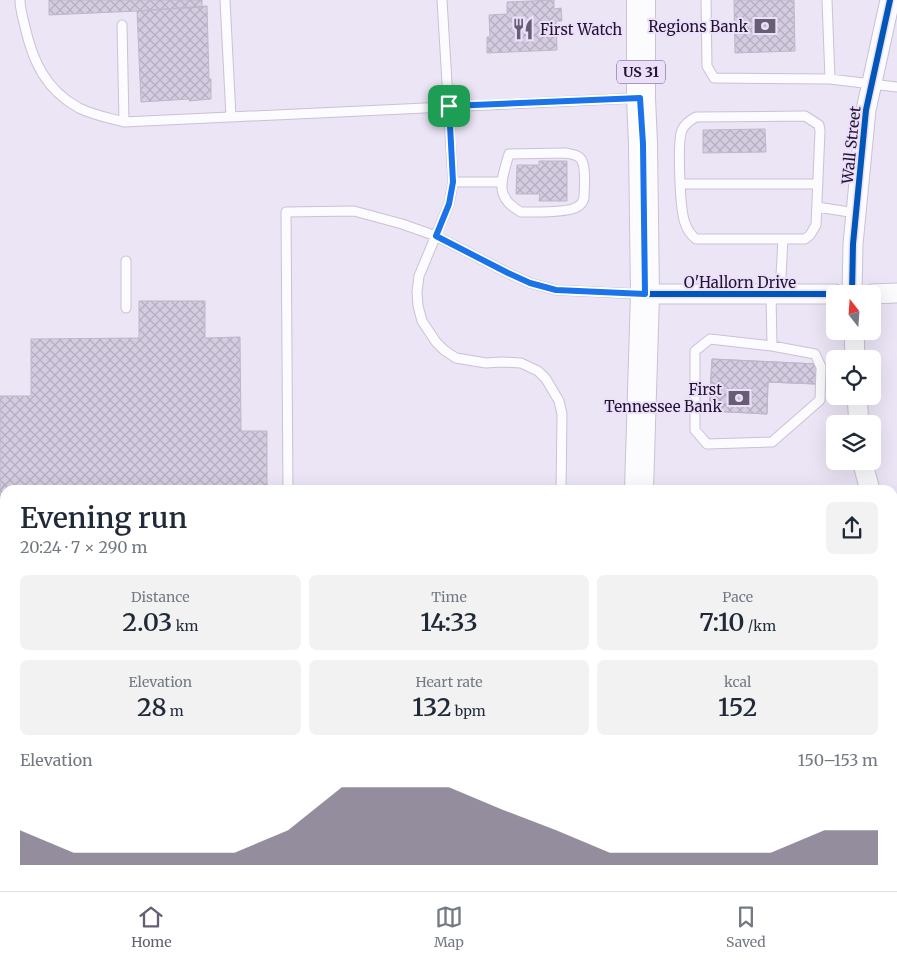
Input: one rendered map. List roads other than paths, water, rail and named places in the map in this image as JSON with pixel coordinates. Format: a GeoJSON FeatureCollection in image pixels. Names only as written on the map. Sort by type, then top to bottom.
{"type":"FeatureCollection","features":[{"type":"Feature","properties":{"kind":"main road","name":"US 31"},"geometry":{"type":"LineString","coordinates":[[639,485],[645,294],[643,144],[640,98],[641,0]]}},
{"type":"Feature","properties":{"kind":"street","name":"Wall Street"},"geometry":{"type":"LineString","coordinates":[[852,285],[853,244],[866,110],[890,0]]}},
{"type":"Feature","properties":{"kind":"street"},"geometry":{"type":"LineString","coordinates":[[881,294],[897,293]]}},
{"type":"Feature","properties":{"kind":"street","name":"O'Hallorn Drive"},"geometry":{"type":"LineString","coordinates":[[645,294],[826,294]]}},
{"type":"Feature","properties":{"kind":"street"},"geometry":{"type":"LineString","coordinates":[[864,470],[869,485]]}},
{"type":"Feature","properties":{"kind":"lane"},"geometry":{"type":"LineString","coordinates":[[20,0],[30,48],[37,65],[49,83],[80,108],[103,117],[124,122],[640,98]]}},
{"type":"Feature","properties":{"kind":"lane"},"geometry":{"type":"LineString","coordinates":[[225,0],[231,117]]}},
{"type":"Feature","properties":{"kind":"lane"},"geometry":{"type":"LineString","coordinates":[[442,0],[448,71],[453,182],[449,204],[419,276],[418,306],[422,321],[436,342],[456,358],[486,363],[521,363],[538,371],[546,379],[559,401],[562,414],[561,485]]}},
{"type":"Feature","properties":{"kind":"lane"},"geometry":{"type":"LineString","coordinates":[[706,0],[707,66],[714,78],[830,79],[897,87]]}},
{"type":"Feature","properties":{"kind":"lane"},"geometry":{"type":"LineString","coordinates":[[827,0],[830,79]]}},
{"type":"Feature","properties":{"kind":"lane"},"geometry":{"type":"LineString","coordinates":[[122,25],[124,122]]}},
{"type":"Feature","properties":{"kind":"lane"},"geometry":{"type":"LineString","coordinates":[[805,116],[819,125],[818,184],[816,225],[805,239],[696,239],[684,222],[680,184],[680,138],[682,130],[687,123],[696,117],[805,116]]}},
{"type":"Feature","properties":{"kind":"lane"},"geometry":{"type":"LineString","coordinates":[[509,154],[574,154],[579,157],[584,167],[584,198],[580,206],[573,209],[522,212],[515,208],[502,194],[502,182],[509,154]]}},
{"type":"Feature","properties":{"kind":"lane"},"geometry":{"type":"LineString","coordinates":[[453,182],[502,182]]}},
{"type":"Feature","properties":{"kind":"lane"},"geometry":{"type":"LineString","coordinates":[[680,184],[818,184]]}},
{"type":"Feature","properties":{"kind":"lane"},"geometry":{"type":"LineString","coordinates":[[817,207],[856,213]]}},
{"type":"Feature","properties":{"kind":"lane"},"geometry":{"type":"LineString","coordinates":[[288,485],[286,212],[354,211],[402,224],[436,236],[530,283],[556,290],[645,294]]}},
{"type":"Feature","properties":{"kind":"lane"},"geometry":{"type":"LineString","coordinates":[[772,346],[783,239]]}},
{"type":"Feature","properties":{"kind":"lane"},"geometry":{"type":"LineString","coordinates":[[126,261],[126,308]]}},
{"type":"Feature","properties":{"kind":"lane"},"geometry":{"type":"LineString","coordinates":[[710,340],[772,346],[815,354],[821,367],[820,400],[772,442],[708,444],[695,430],[695,351],[710,340]]}},
{"type":"Feature","properties":{"kind":"place","name":"Regions Bank"},"geometry":{"type":"Point","coordinates":[765,26]}},
{"type":"Feature","properties":{"kind":"place","name":"First Watch"},"geometry":{"type":"Point","coordinates":[523,29]}},
{"type":"Feature","properties":{"kind":"place","name":"First Tennessee Bank"},"geometry":{"type":"Point","coordinates":[739,398]}}]}
